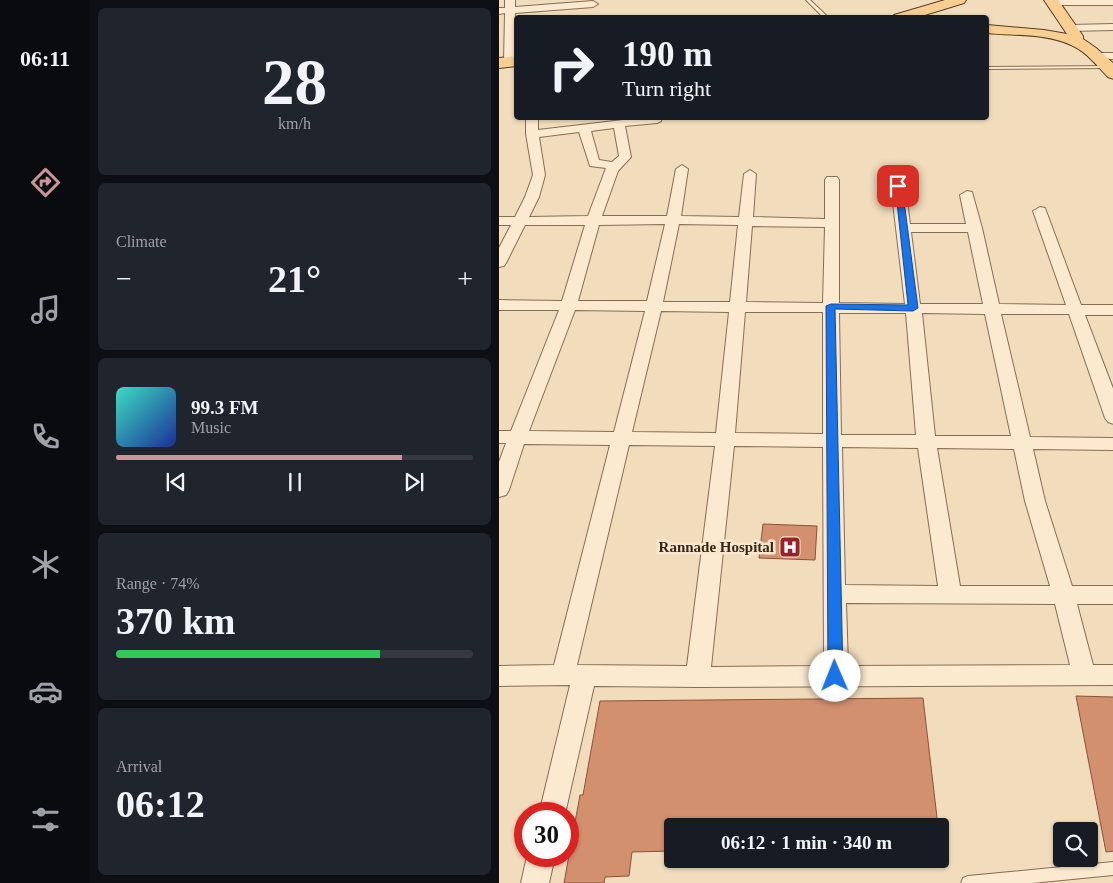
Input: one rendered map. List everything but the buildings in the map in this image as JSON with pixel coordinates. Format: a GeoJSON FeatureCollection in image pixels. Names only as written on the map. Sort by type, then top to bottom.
{"type":"FeatureCollection","features":[{"type":"Feature","properties":{"kind":"main road"},"geometry":{"type":"LineString","coordinates":[[909,15],[959,0]]}},
{"type":"Feature","properties":{"kind":"main road"},"geometry":{"type":"LineString","coordinates":[[1052,2],[1073,34],[1108,63]]}},
{"type":"Feature","properties":{"kind":"main road"},"geometry":{"type":"LineString","coordinates":[[989,29],[1052,36],[1073,34]]}},
{"type":"Feature","properties":{"kind":"street"},"geometry":{"type":"LineString","coordinates":[[1052,2],[1113,2]]}},
{"type":"Feature","properties":{"kind":"street"},"geometry":{"type":"LineString","coordinates":[[508,62],[513,42],[506,7],[593,5]]}},
{"type":"Feature","properties":{"kind":"street"},"geometry":{"type":"LineString","coordinates":[[1073,34],[1113,27]]}},
{"type":"Feature","properties":{"kind":"street"},"geometry":{"type":"LineString","coordinates":[[499,263],[532,197],[539,175],[532,134],[532,120]]}},
{"type":"Feature","properties":{"kind":"street"},"geometry":{"type":"LineString","coordinates":[[532,134],[584,128],[599,122],[619,124],[649,120]]}},
{"type":"Feature","properties":{"kind":"street"},"geometry":{"type":"LineString","coordinates":[[499,490],[508,438],[569,305],[593,222],[610,174],[625,157],[619,124]]}},
{"type":"Feature","properties":{"kind":"street"},"geometry":{"type":"LineString","coordinates":[[584,128],[594,163],[616,166]]}},
{"type":"Feature","properties":{"kind":"street"},"geometry":{"type":"LineString","coordinates":[[553,802],[573,675],[620,438],[673,220],[682,169]]}},
{"type":"Feature","properties":{"kind":"street"},"geometry":{"type":"LineString","coordinates":[[698,677],[725,439],[750,174]]}},
{"type":"Feature","properties":{"kind":"street"},"geometry":{"type":"LineString","coordinates":[[832,180],[830,223],[835,676]]}},
{"type":"Feature","properties":{"kind":"street"},"geometry":{"type":"LineString","coordinates":[[898,186],[927,442],[950,594]]}},
{"type":"Feature","properties":{"kind":"street"},"geometry":{"type":"LineString","coordinates":[[967,195],[1035,501],[1064,595],[1085,675]]}},
{"type":"Feature","properties":{"kind":"street"},"geometry":{"type":"LineString","coordinates":[[1040,211],[1113,418]]}},
{"type":"Feature","properties":{"kind":"street"},"geometry":{"type":"LineString","coordinates":[[499,221],[593,222],[673,220],[830,223]]}},
{"type":"Feature","properties":{"kind":"street"},"geometry":{"type":"LineString","coordinates":[[903,228],[975,228]]}},
{"type":"Feature","properties":{"kind":"street"},"geometry":{"type":"LineString","coordinates":[[499,305],[831,306],[1113,310]]}},
{"type":"Feature","properties":{"kind":"street"},"geometry":{"type":"LineString","coordinates":[[508,438],[1113,444]]}},
{"type":"Feature","properties":{"kind":"street"},"geometry":{"type":"LineString","coordinates":[[834,594],[1113,595]]}},
{"type":"Feature","properties":{"kind":"street"},"geometry":{"type":"LineString","coordinates":[[499,676],[698,677],[1113,674]]}},
{"type":"Feature","properties":{"kind":"street"},"geometry":{"type":"LineString","coordinates":[[535,883],[539,867]]}},
{"type":"Feature","properties":{"kind":"lane"},"geometry":{"type":"LineString","coordinates":[[808,0],[824,15]]}},
{"type":"Feature","properties":{"kind":"lane"},"geometry":{"type":"LineString","coordinates":[[989,68],[1108,63]]}},
{"type":"Feature","properties":{"kind":"lane"},"geometry":{"type":"LineString","coordinates":[[968,883],[1113,868]]}},
{"type":"Feature","properties":{"kind":"place","name":"Rannade Hospital"},"geometry":{"type":"Point","coordinates":[790,547]}},
{"type":"Feature","properties":{"kind":"route"},"geometry":{"type":"LineString","coordinates":[[835,676],[831,306],[913,308],[898,186]]}}]}
